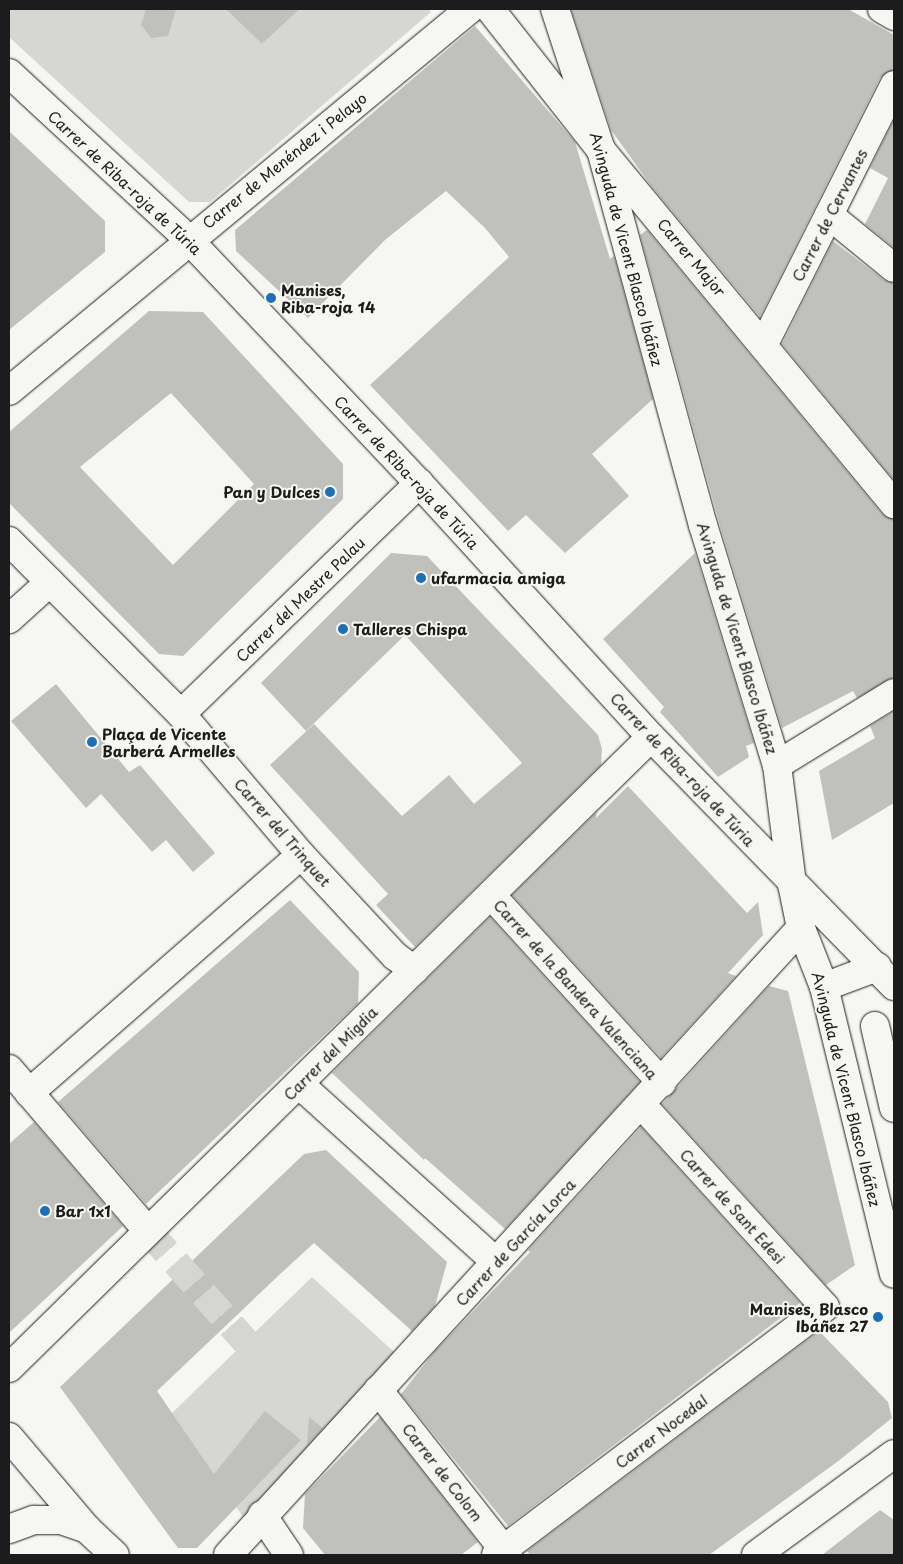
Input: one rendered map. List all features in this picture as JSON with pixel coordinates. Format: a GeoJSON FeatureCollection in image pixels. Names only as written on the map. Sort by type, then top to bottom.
{"type":"FeatureCollection","features":[{"type":"Feature","properties":{"kind":"street","name":"Carrer de Menéndez i Pelayo"},"geometry":{"type":"LineString","coordinates":[[9,391],[188,239],[470,9]]}},
{"type":"Feature","properties":{"kind":"street","name":"Carrer Major"},"geometry":{"type":"LineString","coordinates":[[490,9],[602,150],[764,344],[894,504]]}},
{"type":"Feature","properties":{"kind":"street","name":"Avinguda de Vicent Blasco Ibáñez"},"geometry":{"type":"LineString","coordinates":[[555,9],[602,150],[703,525],[777,765],[792,884],[801,928],[824,987],[894,1274]]}},
{"type":"Feature","properties":{"kind":"street"},"geometry":{"type":"LineString","coordinates":[[882,9],[894,16]]}},
{"type":"Feature","properties":{"kind":"street","name":"Carrer de Riba-roja de Túria"},"geometry":{"type":"LineString","coordinates":[[9,73],[188,239],[419,483],[651,737],[792,884],[886,976]]}},
{"type":"Feature","properties":{"kind":"street","name":"Carrer de Cervantes"},"geometry":{"type":"LineString","coordinates":[[764,344],[894,85]]}},
{"type":"Feature","properties":{"kind":"street"},"geometry":{"type":"LineString","coordinates":[[829,215],[894,268]]}},
{"type":"Feature","properties":{"kind":"street","name":"Carrer del Mestre Palau"},"geometry":{"type":"LineString","coordinates":[[181,714],[419,483]]}},
{"type":"Feature","properties":{"kind":"street","name":"Carrer del Trinquet"},"geometry":{"type":"LineString","coordinates":[[9,541],[181,714],[301,855],[395,956],[414,970]]}},
{"type":"Feature","properties":{"kind":"street"},"geometry":{"type":"LineString","coordinates":[[9,619],[50,582]]}},
{"type":"Feature","properties":{"kind":"street"},"geometry":{"type":"LineString","coordinates":[[777,765],[894,693]]}},
{"type":"Feature","properties":{"kind":"street","name":"Carrer del Migdia"},"geometry":{"type":"LineString","coordinates":[[9,1368],[651,737]]}},
{"type":"Feature","properties":{"kind":"street"},"geometry":{"type":"LineString","coordinates":[[29,1093],[301,855]]}},
{"type":"Feature","properties":{"kind":"street","name":"Carrer de la Bandera Valenciana"},"geometry":{"type":"LineString","coordinates":[[491,896],[662,1083]]}},
{"type":"Feature","properties":{"kind":"street","name":"Carrer de García Lorca"},"geometry":{"type":"LineString","coordinates":[[228,1555],[262,1515],[642,1105],[801,928]]}},
{"type":"Feature","properties":{"kind":"street"},"geometry":{"type":"LineString","coordinates":[[824,987],[886,976]]}},
{"type":"Feature","properties":{"kind":"street"},"geometry":{"type":"LineString","coordinates":[[875,1026],[894,1108]]}},
{"type":"Feature","properties":{"kind":"street"},"geometry":{"type":"LineString","coordinates":[[9,1069],[148,1232]]}},
{"type":"Feature","properties":{"kind":"street"},"geometry":{"type":"LineString","coordinates":[[302,1081],[308,1092],[496,1262]]}},
{"type":"Feature","properties":{"kind":"street","name":"Carrer de Sant Edesi"},"geometry":{"type":"LineString","coordinates":[[642,1105],[825,1307]]}},
{"type":"Feature","properties":{"kind":"street","name":"Carrer Nocedal"},"geometry":{"type":"LineString","coordinates":[[502,1553],[825,1307]]}},
{"type":"Feature","properties":{"kind":"street","name":"Carrer de Colom"},"geometry":{"type":"LineString","coordinates":[[378,1390],[502,1553]]}},
{"type":"Feature","properties":{"kind":"street"},"geometry":{"type":"LineString","coordinates":[[9,1437],[87,1529],[115,1555]]}},
{"type":"Feature","properties":{"kind":"street"},"geometry":{"type":"LineString","coordinates":[[756,1555],[894,1454]]}},
{"type":"Feature","properties":{"kind":"street"},"geometry":{"type":"LineString","coordinates":[[262,1515],[289,1555]]}},
{"type":"Feature","properties":{"kind":"street"},"geometry":{"type":"LineString","coordinates":[[9,1529],[34,1520],[61,1520],[87,1529]]}},
{"type":"Feature","properties":{"kind":"shaded area"},"geometry":{"type":"Polygon","coordinates":[[[9,9],[227,9],[262,44],[300,9],[428,9],[431,12],[210,202],[189,202],[9,37],[9,9]]]}},
{"type":"Feature","properties":{"kind":"shaded area"},"geometry":{"type":"Polygon","coordinates":[[[312,1277],[404,1361],[250,1527],[172,1413],[312,1277]]]}},
{"type":"Feature","properties":{"kind":"building"},"geometry":{"type":"Polygon","coordinates":[[[146,9],[176,9],[168,36],[151,38],[141,25],[146,9]]]}},
{"type":"Feature","properties":{"kind":"building"},"geometry":{"type":"Polygon","coordinates":[[[226,9],[300,9],[262,44],[226,9]]]}},
{"type":"Feature","properties":{"kind":"building"},"geometry":{"type":"Polygon","coordinates":[[[571,9],[848,9],[894,35],[894,70],[880,78],[760,317],[652,187],[611,130],[571,9]]]}},
{"type":"Feature","properties":{"kind":"building"},"geometry":{"type":"Polygon","coordinates":[[[475,26],[575,142],[610,259],[614,256],[653,399],[592,454],[629,496],[565,553],[526,515],[508,531],[370,385],[509,257],[485,228],[446,191],[385,240],[308,318],[236,251],[235,230],[475,26]]]}},
{"type":"Feature","properties":{"kind":"building"},"geometry":{"type":"Polygon","coordinates":[[[894,119],[894,248],[865,224],[888,178],[870,168],[894,119]]]}},
{"type":"Feature","properties":{"kind":"building"},"geometry":{"type":"Polygon","coordinates":[[[9,131],[105,221],[105,252],[9,330],[9,131]]]}},
{"type":"Feature","properties":{"kind":"building"},"geometry":{"type":"Polygon","coordinates":[[[647,230],[882,514],[894,519],[894,677],[857,698],[853,691],[782,728],[721,529],[640,235],[647,230]]]}},
{"type":"Feature","properties":{"kind":"building"},"geometry":{"type":"Polygon","coordinates":[[[833,241],[884,280],[894,283],[894,480],[782,344],[833,241]]]}},
{"type":"Feature","properties":{"kind":"building"},"geometry":{"type":"Polygon","coordinates":[[[149,311],[203,312],[343,464],[343,499],[183,656],[159,654],[9,503],[9,432],[149,311]],[[171,393],[80,467],[173,565],[254,484],[171,393]]]}},
{"type":"Feature","properties":{"kind":"building"},"geometry":{"type":"Polygon","coordinates":[[[391,553],[427,556],[598,735],[602,749],[601,765],[415,947],[376,905],[388,894],[270,765],[314,724],[402,816],[449,775],[474,804],[522,763],[405,635],[306,731],[261,683],[391,553]]]}},
{"type":"Feature","properties":{"kind":"building"},"geometry":{"type":"Polygon","coordinates":[[[695,553],[754,743],[746,746],[749,757],[718,777],[660,712],[664,707],[603,639],[695,553]]]}},
{"type":"Feature","properties":{"kind":"building"},"geometry":{"type":"Polygon","coordinates":[[[56,684],[129,772],[140,765],[215,853],[193,872],[166,840],[152,852],[101,794],[86,808],[11,721],[56,684]]]}},
{"type":"Feature","properties":{"kind":"building"},"geometry":{"type":"Polygon","coordinates":[[[894,711],[894,803],[832,840],[819,771],[875,738],[870,726],[894,711]]]}},
{"type":"Feature","properties":{"kind":"building"},"geometry":{"type":"Polygon","coordinates":[[[628,786],[747,913],[758,902],[763,935],[728,973],[736,976],[661,1058],[512,895],[597,812],[596,818],[628,786]]]}},
{"type":"Feature","properties":{"kind":"building"},"geometry":{"type":"Polygon","coordinates":[[[290,900],[359,972],[358,1003],[146,1204],[58,1102],[290,900]]]}},
{"type":"Feature","properties":{"kind":"building"},"geometry":{"type":"Polygon","coordinates":[[[490,917],[640,1082],[505,1229],[425,1158],[424,1160],[332,1073],[490,917]]]}},
{"type":"Feature","properties":{"kind":"building"},"geometry":{"type":"Polygon","coordinates":[[[769,986],[788,991],[855,1265],[826,1285],[662,1104],[769,986]]]}},
{"type":"Feature","properties":{"kind":"building"},"geometry":{"type":"Polygon","coordinates":[[[34,1122],[123,1226],[9,1333],[9,1144],[34,1122]]]}},
{"type":"Feature","properties":{"kind":"building"},"geometry":{"type":"Polygon","coordinates":[[[641,1127],[800,1303],[508,1526],[401,1394],[435,1351],[530,1252],[528,1250],[641,1127]]]}},
{"type":"Feature","properties":{"kind":"building"},"geometry":{"type":"Polygon","coordinates":[[[326,1150],[447,1262],[435,1306],[412,1331],[314,1243],[278,1276],[157,1391],[214,1474],[265,1411],[301,1440],[197,1548],[178,1548],[60,1387],[304,1154],[326,1150]]]}},
{"type":"Feature","properties":{"kind":"building"},"geometry":{"type":"Polygon","coordinates":[[[819,1331],[888,1402],[892,1418],[837,1462],[709,1555],[530,1555],[527,1551],[819,1331]]]}},
{"type":"Feature","properties":{"kind":"building"},"geometry":{"type":"Polygon","coordinates":[[[309,1417],[323,1428],[307,1445],[309,1417]]]}},
{"type":"Feature","properties":{"kind":"building"},"geometry":{"type":"Polygon","coordinates":[[[380,1417],[478,1542],[461,1555],[325,1555],[303,1528],[305,1494],[380,1417]]]}},
{"type":"Feature","properties":{"kind":"building"},"geometry":{"type":"Polygon","coordinates":[[[880,1510],[894,1520],[894,1555],[822,1555],[880,1510]]]}},
{"type":"Feature","properties":{"kind":"tunnel"},"geometry":{"type":"LineString","coordinates":[[148,1231],[246,1342]]}},
{"type":"Feature","properties":{"kind":"place","name":"Manises, Riba-roja 14"},"geometry":{"type":"Point","coordinates":[271,298]}},
{"type":"Feature","properties":{"kind":"place","name":"Pan y Dulces"},"geometry":{"type":"Point","coordinates":[330,492]}},
{"type":"Feature","properties":{"kind":"place","name":"ufarmacia amiga"},"geometry":{"type":"Point","coordinates":[421,578]}},
{"type":"Feature","properties":{"kind":"place","name":"Talleres Chispa"},"geometry":{"type":"Point","coordinates":[343,629]}},
{"type":"Feature","properties":{"kind":"place","name":"Plaça de Vicente Barberá Armelles"},"geometry":{"type":"Point","coordinates":[92,742]}},
{"type":"Feature","properties":{"kind":"place","name":"Bar 1x1"},"geometry":{"type":"Point","coordinates":[45,1211]}},
{"type":"Feature","properties":{"kind":"place","name":"Manises, Blasco Ibáñez 27"},"geometry":{"type":"Point","coordinates":[878,1317]}}]}
